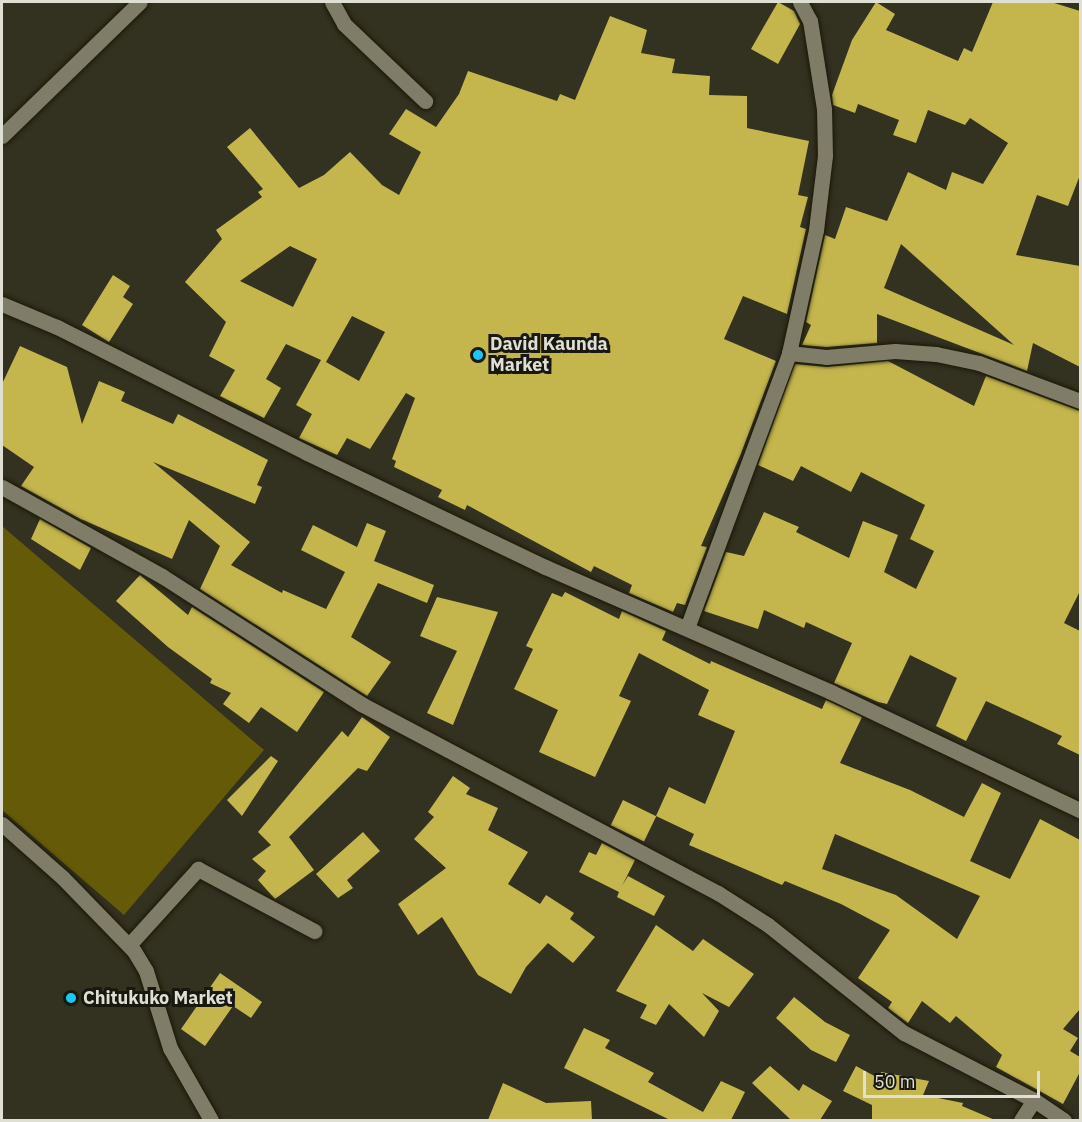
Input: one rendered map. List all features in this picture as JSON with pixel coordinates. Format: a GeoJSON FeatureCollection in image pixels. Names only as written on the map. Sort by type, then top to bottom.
{"type":"FeatureCollection","features":[{"type":"Feature","properties":{"kind":"street"},"geometry":{"type":"LineString","coordinates":[[2,136],[140,2]]}},
{"type":"Feature","properties":{"kind":"street"},"geometry":{"type":"LineString","coordinates":[[332,2],[344,24],[425,101]]}},
{"type":"Feature","properties":{"kind":"street"},"geometry":{"type":"LineString","coordinates":[[687,627],[789,352],[803,303],[825,156],[824,109],[810,21],[800,2]]}},
{"type":"Feature","properties":{"kind":"street"},"geometry":{"type":"LineString","coordinates":[[2,303],[57,327],[307,453],[534,561],[687,627],[1080,810]]}},
{"type":"Feature","properties":{"kind":"street"},"geometry":{"type":"LineString","coordinates":[[789,352],[826,357],[895,351],[936,354],[979,363],[1080,401]]}},
{"type":"Feature","properties":{"kind":"street"},"geometry":{"type":"LineString","coordinates":[[2,487],[162,576],[361,704],[718,893],[768,925],[904,1033],[1034,1100],[1064,1120]]}},
{"type":"Feature","properties":{"kind":"street"},"geometry":{"type":"LineString","coordinates":[[2,824],[63,878],[129,945],[146,971],[170,1048],[211,1120]]}},
{"type":"Feature","properties":{"kind":"street"},"geometry":{"type":"LineString","coordinates":[[129,945],[198,869],[314,931]]}},
{"type":"Feature","properties":{"kind":"street"},"geometry":{"type":"LineString","coordinates":[[1021,1120],[1034,1100]]}},
{"type":"Feature","properties":{"kind":"shaded area"},"geometry":{"type":"Polygon","coordinates":[[[2,526],[264,750],[124,915],[2,810],[2,526]]]}},
{"type":"Feature","properties":{"kind":"building"},"geometry":{"type":"Polygon","coordinates":[[[778,2],[794,11],[800,24],[778,64],[751,49],[778,2]]]}},
{"type":"Feature","properties":{"kind":"building"},"geometry":{"type":"Polygon","coordinates":[[[876,2],[895,14],[886,30],[958,61],[964,48],[972,52],[993,2],[1051,2],[1080,11],[1080,175],[1068,206],[1037,195],[1016,255],[1080,266],[1080,367],[1033,343],[1027,371],[877,314],[877,343],[826,347],[802,345],[811,325],[806,322],[825,235],[835,239],[846,207],[887,221],[908,172],[946,190],[952,172],[983,184],[1008,143],[970,118],[965,125],[928,110],[916,143],[893,135],[899,120],[858,104],[855,113],[833,105],[832,95],[852,40],[876,2]],[[901,244],[884,288],[1014,345],[901,244]]]}},
{"type":"Feature","properties":{"kind":"building"},"geometry":{"type":"Polygon","coordinates":[[[610,16],[647,30],[641,53],[675,59],[672,73],[710,76],[709,95],[747,96],[747,128],[809,141],[798,195],[808,197],[800,227],[806,229],[787,314],[743,296],[724,339],[776,361],[740,456],[701,546],[707,547],[685,605],[677,603],[673,612],[629,593],[632,585],[594,566],[591,572],[467,505],[465,510],[438,497],[442,490],[394,467],[396,461],[392,459],[415,398],[406,393],[370,449],[347,438],[337,455],[299,438],[312,414],[296,405],[321,360],[286,344],[266,379],[281,388],[264,418],[220,396],[235,370],[209,356],[226,322],[185,282],[222,239],[216,230],[262,197],[258,192],[263,189],[227,147],[250,128],[299,188],[324,175],[350,152],[382,185],[399,195],[421,152],[389,134],[406,109],[436,127],[459,94],[468,71],[557,101],[560,94],[575,100],[610,16]],[[290,246],[240,281],[293,307],[317,259],[290,246]],[[352,316],[326,362],[359,381],[385,332],[352,316]]]}},
{"type":"Feature","properties":{"kind":"building"},"geometry":{"type":"Polygon","coordinates":[[[113,275],[130,286],[123,297],[133,304],[109,342],[82,325],[113,275]]]}},
{"type":"Feature","properties":{"kind":"building"},"geometry":{"type":"Polygon","coordinates":[[[20,346],[67,367],[82,424],[99,381],[125,392],[121,401],[173,424],[178,414],[268,460],[257,485],[262,487],[255,504],[153,462],[250,542],[231,565],[282,593],[283,590],[326,609],[345,572],[301,550],[313,525],[357,547],[367,523],[386,531],[374,561],[434,585],[427,603],[378,583],[351,637],[391,662],[367,696],[200,589],[220,546],[189,520],[172,559],[81,519],[84,521],[21,486],[34,467],[2,445],[2,384],[20,346]]]}},
{"type":"Feature","properties":{"kind":"building"},"geometry":{"type":"Polygon","coordinates":[[[888,361],[974,406],[986,376],[1080,411],[1080,591],[1064,623],[1080,631],[1080,755],[1057,744],[1062,736],[986,701],[966,741],[936,726],[957,678],[910,655],[887,704],[834,683],[852,643],[806,622],[804,628],[764,610],[758,629],[704,611],[726,552],[744,556],[764,512],[799,527],[796,532],[849,558],[863,521],[898,535],[884,572],[916,589],[934,551],[910,539],[925,505],[861,472],[851,492],[801,466],[793,481],[758,465],[795,364],[827,367],[888,361]]]}},
{"type":"Feature","properties":{"kind":"building"},"geometry":{"type":"Polygon","coordinates":[[[40,519],[91,548],[80,570],[31,539],[40,519]]]}},
{"type":"Feature","properties":{"kind":"building"},"geometry":{"type":"Polygon","coordinates":[[[140,575],[188,615],[192,607],[324,692],[297,732],[261,707],[249,723],[223,704],[231,693],[210,683],[212,679],[168,647],[116,601],[140,575]]]}},
{"type":"Feature","properties":{"kind":"building"},"geometry":{"type":"Polygon","coordinates":[[[565,592],[619,619],[622,611],[666,631],[662,640],[710,664],[711,661],[822,709],[826,700],[862,717],[840,763],[910,790],[964,817],[982,783],[1001,793],[970,861],[1010,879],[1040,819],[1080,840],[1080,1009],[1063,1029],[1078,1038],[1070,1051],[1080,1057],[1080,1072],[1063,1104],[996,1067],[1002,1055],[956,1016],[950,1023],[922,1001],[908,1023],[888,1008],[892,1002],[858,978],[890,930],[841,904],[785,881],[782,885],[689,845],[694,834],[656,816],[669,787],[705,804],[735,731],[698,715],[709,690],[639,653],[619,696],[631,701],[595,777],[539,752],[558,710],[514,689],[533,649],[526,646],[552,593],[562,597],[565,592]],[[835,834],[822,869],[896,895],[957,939],[980,896],[835,834]]]}},
{"type":"Feature","properties":{"kind":"building"},"geometry":{"type":"Polygon","coordinates":[[[437,597],[498,612],[453,725],[427,713],[457,651],[420,636],[437,597]]]}},
{"type":"Feature","properties":{"kind":"building"},"geometry":{"type":"Polygon","coordinates":[[[362,717],[390,737],[367,771],[358,768],[289,837],[314,870],[275,899],[258,880],[266,871],[252,859],[271,845],[258,832],[342,731],[348,737],[362,717]]]}},
{"type":"Feature","properties":{"kind":"building"},"geometry":{"type":"Polygon","coordinates":[[[271,756],[278,761],[242,816],[227,800],[271,756]]]}},
{"type":"Feature","properties":{"kind":"building"},"geometry":{"type":"Polygon","coordinates":[[[453,776],[470,788],[466,794],[498,808],[488,830],[528,852],[508,884],[540,904],[546,895],[574,913],[570,919],[595,937],[573,963],[548,943],[526,967],[511,994],[478,975],[442,917],[418,935],[398,904],[446,868],[414,839],[434,817],[428,812],[453,776]]]}},
{"type":"Feature","properties":{"kind":"building"},"geometry":{"type":"Polygon","coordinates":[[[623,800],[656,816],[644,841],[611,825],[623,800]]]}},
{"type":"Feature","properties":{"kind":"building"},"geometry":{"type":"Polygon","coordinates":[[[363,832],[380,851],[347,880],[353,888],[338,898],[316,874],[363,832]]]}},
{"type":"Feature","properties":{"kind":"building"},"geometry":{"type":"Polygon","coordinates":[[[602,843],[635,860],[622,886],[628,876],[665,896],[654,916],[617,897],[619,892],[579,872],[589,852],[596,855],[602,843]]]}},
{"type":"Feature","properties":{"kind":"building"},"geometry":{"type":"Polygon","coordinates":[[[656,925],[693,951],[703,939],[754,974],[729,1007],[702,993],[719,1011],[704,1037],[669,1004],[656,1025],[640,1018],[647,1005],[616,991],[656,925]]]}},
{"type":"Feature","properties":{"kind":"building"},"geometry":{"type":"Polygon","coordinates":[[[220,973],[262,1002],[251,1018],[233,1006],[205,1046],[181,1029],[220,973]]]}},
{"type":"Feature","properties":{"kind":"building"},"geometry":{"type":"Polygon","coordinates":[[[794,997],[825,1022],[850,1035],[836,1062],[811,1050],[776,1018],[794,997]]]}},
{"type":"Feature","properties":{"kind":"building"},"geometry":{"type":"Polygon","coordinates":[[[584,1028],[610,1040],[605,1048],[654,1073],[648,1082],[703,1112],[721,1081],[745,1092],[731,1120],[670,1120],[564,1068],[584,1028]]]}},
{"type":"Feature","properties":{"kind":"building"},"geometry":{"type":"Polygon","coordinates":[[[770,1066],[799,1091],[803,1084],[832,1101],[820,1120],[791,1120],[752,1083],[770,1066]]]}},
{"type":"Feature","properties":{"kind":"building"},"geometry":{"type":"Polygon","coordinates":[[[856,1066],[880,1079],[881,1072],[929,1081],[923,1095],[963,1103],[962,1106],[995,1120],[872,1120],[872,1105],[843,1091],[856,1066]]]}},
{"type":"Feature","properties":{"kind":"building"},"geometry":{"type":"Polygon","coordinates":[[[503,1083],[546,1103],[591,1101],[592,1120],[488,1120],[503,1083]]]}},
{"type":"Feature","properties":{"kind":"place","name":"David Kaunda Market"},"geometry":{"type":"Point","coordinates":[478,355]}},
{"type":"Feature","properties":{"kind":"place","name":"Chitukuko Market"},"geometry":{"type":"Point","coordinates":[71,998]}}]}
